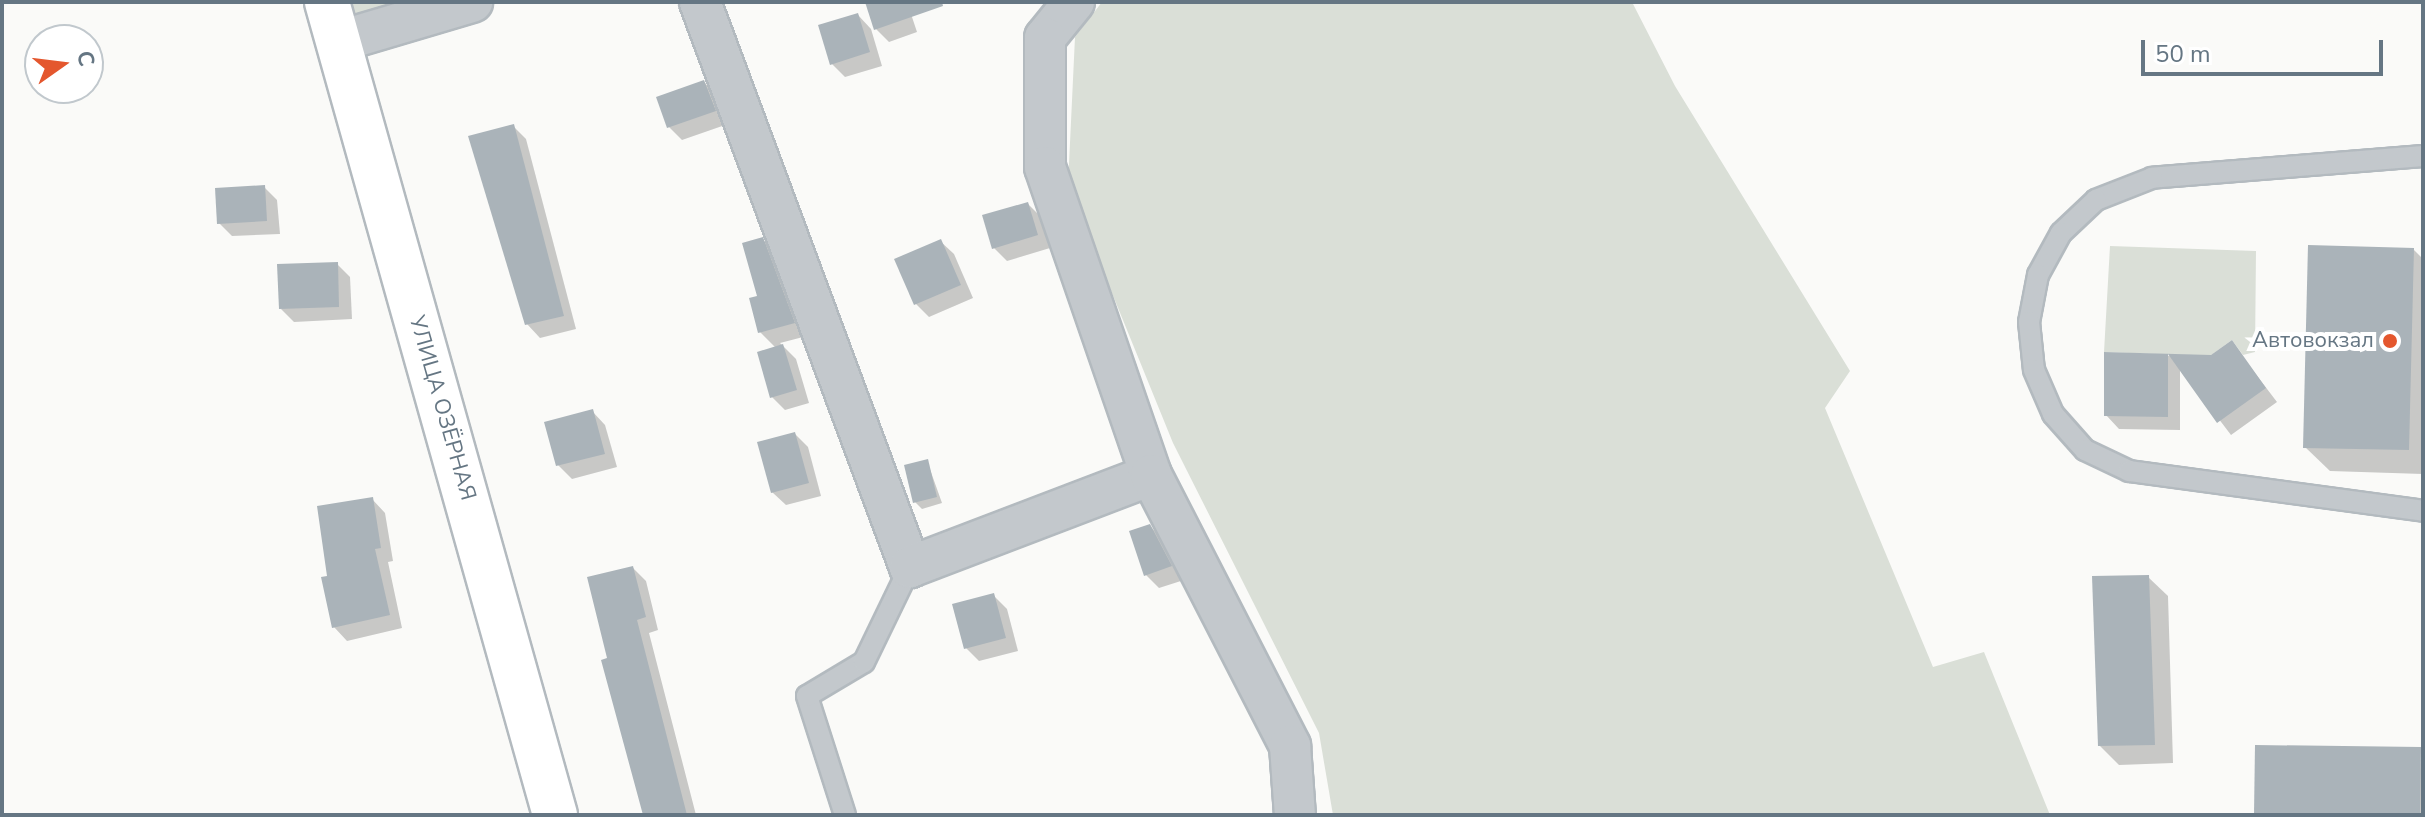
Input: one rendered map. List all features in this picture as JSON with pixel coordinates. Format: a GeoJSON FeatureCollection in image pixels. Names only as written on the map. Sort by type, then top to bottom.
{"type":"FeatureCollection","features":[{"type":"Feature","properties":{"kind":"street"},"geometry":{"type":"LineString","coordinates":[[334,22],[472,2]]}},
{"type":"Feature","properties":{"kind":"street"},"geometry":{"type":"LineString","coordinates":[[700,2],[910,567],[1151,475]]}},
{"type":"Feature","properties":{"kind":"street"},"geometry":{"type":"LineString","coordinates":[[1074,2],[1045,38],[1045,167],[1151,475],[1290,746],[1295,815]]}},
{"type":"Feature","properties":{"kind":"street","name":"УЛИЦА ОЗЁРНАЯ"},"geometry":{"type":"LineString","coordinates":[[334,22],[555,815]]}},
{"type":"Feature","properties":{"kind":"lane"},"geometry":{"type":"LineString","coordinates":[[2423,156],[2152,178],[2096,200],[2061,233],[2046,261],[2029,322],[2034,370],[2053,414],[2085,450],[2129,471],[2423,511]]}},
{"type":"Feature","properties":{"kind":"lane"},"geometry":{"type":"LineString","coordinates":[[845,815],[807,696],[864,662],[910,567]]}},
{"type":"Feature","properties":{"kind":"shaded area"},"geometry":{"type":"Polygon","coordinates":[[[345,2],[417,2],[352,24],[345,2]]]}},
{"type":"Feature","properties":{"kind":"shaded area"},"geometry":{"type":"Polygon","coordinates":[[[1102,2],[1632,2],[1675,86],[1850,371],[1825,408],[1933,667],[1984,652],[2050,815],[1333,815],[1319,733],[1173,443],[1068,185],[1075,37],[1102,2]]]}},
{"type":"Feature","properties":{"kind":"shaded area"},"geometry":{"type":"Polygon","coordinates":[[[2110,246],[2256,251],[2255,352],[2243,355],[2232,340],[2210,356],[2104,352],[2110,246]]]}},
{"type":"Feature","properties":{"kind":"building"},"geometry":{"type":"Polygon","coordinates":[[[865,2],[942,2],[943,6],[874,30],[865,2]]]}},
{"type":"Feature","properties":{"kind":"building"},"geometry":{"type":"Polygon","coordinates":[[[858,13],[870,52],[830,65],[818,25],[858,13]]]}},
{"type":"Feature","properties":{"kind":"building"},"geometry":{"type":"Polygon","coordinates":[[[704,80],[716,111],[667,128],[656,97],[704,80]]]}},
{"type":"Feature","properties":{"kind":"building"},"geometry":{"type":"Polygon","coordinates":[[[514,124],[564,316],[525,325],[468,136],[514,124]]]}},
{"type":"Feature","properties":{"kind":"building"},"geometry":{"type":"Polygon","coordinates":[[[265,185],[267,221],[217,224],[215,188],[265,185]]]}},
{"type":"Feature","properties":{"kind":"building"},"geometry":{"type":"Polygon","coordinates":[[[1028,202],[1038,235],[992,249],[982,215],[1028,202]]]}},
{"type":"Feature","properties":{"kind":"building"},"geometry":{"type":"Polygon","coordinates":[[[763,237],[795,323],[758,333],[749,298],[757,296],[742,243],[763,237]]]}},
{"type":"Feature","properties":{"kind":"building"},"geometry":{"type":"Polygon","coordinates":[[[941,239],[961,285],[914,305],[894,259],[941,239]]]}},
{"type":"Feature","properties":{"kind":"building"},"geometry":{"type":"Polygon","coordinates":[[[2308,245],[2414,248],[2409,450],[2303,448],[2308,245]]]}},
{"type":"Feature","properties":{"kind":"building"},"geometry":{"type":"Polygon","coordinates":[[[338,262],[339,307],[279,309],[277,264],[338,262]]]}},
{"type":"Feature","properties":{"kind":"building"},"geometry":{"type":"Polygon","coordinates":[[[2232,340],[2266,388],[2217,423],[2168,354],[2168,417],[2104,416],[2104,352],[2211,355],[2232,340]]]}},
{"type":"Feature","properties":{"kind":"building"},"geometry":{"type":"Polygon","coordinates":[[[783,344],[797,390],[770,398],[757,352],[783,344]]]}},
{"type":"Feature","properties":{"kind":"building"},"geometry":{"type":"Polygon","coordinates":[[[593,409],[605,454],[556,466],[544,422],[593,409]]]}},
{"type":"Feature","properties":{"kind":"building"},"geometry":{"type":"Polygon","coordinates":[[[795,432],[809,483],[771,493],[757,442],[795,432]]]}},
{"type":"Feature","properties":{"kind":"building"},"geometry":{"type":"Polygon","coordinates":[[[928,459],[937,497],[913,503],[904,465],[928,459]]]}},
{"type":"Feature","properties":{"kind":"building"},"geometry":{"type":"Polygon","coordinates":[[[373,497],[381,548],[375,549],[390,615],[332,628],[321,577],[327,576],[317,506],[373,497]]]}},
{"type":"Feature","properties":{"kind":"building"},"geometry":{"type":"Polygon","coordinates":[[[1150,524],[1172,566],[1144,576],[1129,531],[1150,524]]]}},
{"type":"Feature","properties":{"kind":"building"},"geometry":{"type":"Polygon","coordinates":[[[633,566],[646,617],[637,620],[687,815],[643,815],[601,660],[607,658],[587,577],[633,566]]]}},
{"type":"Feature","properties":{"kind":"building"},"geometry":{"type":"Polygon","coordinates":[[[2149,575],[2155,745],[2098,746],[2092,576],[2149,575]]]}},
{"type":"Feature","properties":{"kind":"building"},"geometry":{"type":"Polygon","coordinates":[[[994,593],[1006,638],[964,649],[952,604],[994,593]]]}},
{"type":"Feature","properties":{"kind":"building"},"geometry":{"type":"Polygon","coordinates":[[[2255,745],[2421,747],[2420,815],[2254,815],[2255,745]]]}},
{"type":"Feature","properties":{"kind":"place","name":"Автовокзал"},"geometry":{"type":"Point","coordinates":[2390,341]}}]}
